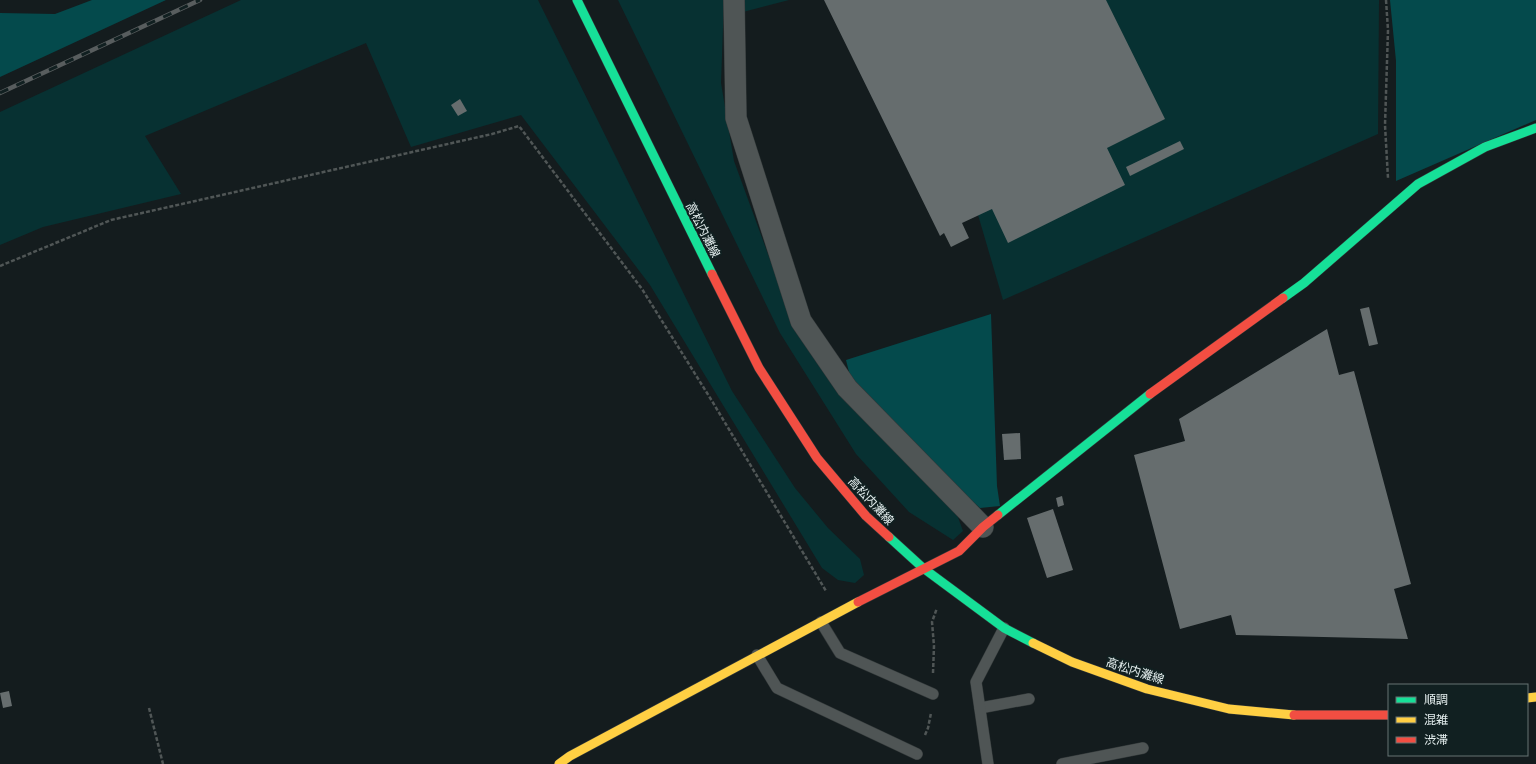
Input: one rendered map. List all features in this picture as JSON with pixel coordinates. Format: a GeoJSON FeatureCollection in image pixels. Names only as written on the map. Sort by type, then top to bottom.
{"type":"FeatureCollection","features":[{"type":"Feature","properties":{"kind":"street","name":"高松内灘線"},"geometry":{"type":"LineString","coordinates":[[577,0],[759,368],[817,458],[866,516],[922,568],[1004,628],[1072,662],[1147,689],[1229,709],[1290,715],[1388,715]]}},
{"type":"Feature","properties":{"kind":"street"},"geometry":{"type":"LineString","coordinates":[[734,0],[736,118],[801,321],[847,388],[983,527]]}},
{"type":"Feature","properties":{"kind":"street"},"geometry":{"type":"LineString","coordinates":[[559,764],[570,756],[757,655],[959,550],[983,527],[1141,400],[1304,283],[1418,184],[1485,147],[1536,128]]}},
{"type":"Feature","properties":{"kind":"lane"},"geometry":{"type":"LineString","coordinates":[[821,622],[840,653],[933,694]]}},
{"type":"Feature","properties":{"kind":"lane"},"geometry":{"type":"LineString","coordinates":[[988,764],[976,682],[1004,628]]}},
{"type":"Feature","properties":{"kind":"lane"},"geometry":{"type":"LineString","coordinates":[[757,655],[777,688],[903,746],[917,754]]}},
{"type":"Feature","properties":{"kind":"lane"},"geometry":{"type":"LineString","coordinates":[[980,708],[1029,699]]}},
{"type":"Feature","properties":{"kind":"lane"},"geometry":{"type":"LineString","coordinates":[[1062,764],[1143,748]]}},
{"type":"Feature","properties":{"kind":"path"},"geometry":{"type":"LineString","coordinates":[[1386,0],[1388,30],[1384,125],[1389,210]]}},
{"type":"Feature","properties":{"kind":"path"},"geometry":{"type":"LineString","coordinates":[[0,266],[111,220],[492,134],[519,126],[642,289],[712,401],[838,612]]}},
{"type":"Feature","properties":{"kind":"path"},"geometry":{"type":"LineString","coordinates":[[149,708],[163,764]]}},
{"type":"Feature","properties":{"kind":"shaded area"},"geometry":{"type":"Polygon","coordinates":[[[92,0],[166,0],[0,77],[0,13],[55,14],[92,0]]]}},
{"type":"Feature","properties":{"kind":"shaded area"},"geometry":{"type":"Polygon","coordinates":[[[241,0],[538,0],[732,391],[795,488],[828,528],[860,559],[864,575],[855,583],[838,580],[822,568],[650,285],[521,115],[411,147],[366,43],[145,136],[181,194],[43,227],[0,245],[0,112],[241,0]]]}},
{"type":"Feature","properties":{"kind":"shaded area"},"geometry":{"type":"Polygon","coordinates":[[[618,0],[724,0],[721,83],[734,161],[784,298],[955,509],[963,531],[953,540],[909,512],[856,454],[780,333],[618,0]]]}},
{"type":"Feature","properties":{"kind":"shaded area"},"geometry":{"type":"Polygon","coordinates":[[[744,0],[789,0],[743,12],[744,0]]]}},
{"type":"Feature","properties":{"kind":"shaded area"},"geometry":{"type":"Polygon","coordinates":[[[915,0],[1379,0],[1378,134],[1003,300],[915,0]]]}},
{"type":"Feature","properties":{"kind":"shaded area"},"geometry":{"type":"Polygon","coordinates":[[[1390,0],[1536,0],[1536,120],[1396,181],[1396,61],[1390,0]]]}},
{"type":"Feature","properties":{"kind":"shaded area"},"geometry":{"type":"Polygon","coordinates":[[[991,314],[997,486],[1000,506],[980,508],[919,454],[853,388],[846,360],[991,314]]]}},
{"type":"Feature","properties":{"kind":"building"},"geometry":{"type":"Polygon","coordinates":[[[824,0],[1106,0],[1165,119],[1107,148],[1125,185],[1008,243],[992,209],[962,223],[969,238],[951,247],[944,233],[940,236],[824,0]]]}},
{"type":"Feature","properties":{"kind":"building"},"geometry":{"type":"Polygon","coordinates":[[[460,99],[467,111],[458,116],[451,105],[460,99]]]}},
{"type":"Feature","properties":{"kind":"building"},"geometry":{"type":"Polygon","coordinates":[[[1180,141],[1184,149],[1130,176],[1126,167],[1180,141]]]}},
{"type":"Feature","properties":{"kind":"building"},"geometry":{"type":"Polygon","coordinates":[[[1369,307],[1378,344],[1369,346],[1360,309],[1369,307]]]}},
{"type":"Feature","properties":{"kind":"building"},"geometry":{"type":"Polygon","coordinates":[[[1327,329],[1339,375],[1354,371],[1411,584],[1394,589],[1408,639],[1236,635],[1231,615],[1180,629],[1134,455],[1185,441],[1179,419],[1327,329]]]}},
{"type":"Feature","properties":{"kind":"building"},"geometry":{"type":"Polygon","coordinates":[[[1020,433],[1021,459],[1004,460],[1002,434],[1020,433]]]}},
{"type":"Feature","properties":{"kind":"building"},"geometry":{"type":"Polygon","coordinates":[[[1062,496],[1064,505],[1058,507],[1056,498],[1062,496]]]}},
{"type":"Feature","properties":{"kind":"building"},"geometry":{"type":"Polygon","coordinates":[[[1053,509],[1073,570],[1047,578],[1027,518],[1053,509]]]}},
{"type":"Feature","properties":{"kind":"building"},"geometry":{"type":"Polygon","coordinates":[[[9,691],[12,706],[3,708],[0,693],[9,691]]]}},
{"type":"Feature","properties":{"kind":"railway"},"geometry":{"type":"LineString","coordinates":[[0,93],[200,0]]}},
{"type":"Feature","properties":{"kind":"traffic: fast"},"geometry":{"type":"LineString","coordinates":[[577,0],[712,274]]}},
{"type":"Feature","properties":{"kind":"traffic: fast"},"geometry":{"type":"LineString","coordinates":[[1283,298],[1304,283],[1418,184],[1485,147],[1536,128]]}},
{"type":"Feature","properties":{"kind":"traffic: fast"},"geometry":{"type":"LineString","coordinates":[[998,515],[1150,394]]}},
{"type":"Feature","properties":{"kind":"traffic: fast"},"geometry":{"type":"LineString","coordinates":[[889,537],[923,568],[1004,628],[1033,643]]}},
{"type":"Feature","properties":{"kind":"traffic: slow"},"geometry":{"type":"LineString","coordinates":[[559,764],[570,756],[858,602]]}},
{"type":"Feature","properties":{"kind":"traffic: slow"},"geometry":{"type":"LineString","coordinates":[[1033,643],[1072,662],[1147,689],[1229,709],[1294,715]]}},
{"type":"Feature","properties":{"kind":"traffic: slow"},"geometry":{"type":"LineString","coordinates":[[1528,698],[1536,697]]}},
{"type":"Feature","properties":{"kind":"traffic: jam"},"geometry":{"type":"LineString","coordinates":[[712,274],[759,368],[817,458],[866,516],[889,537]]}},
{"type":"Feature","properties":{"kind":"traffic: jam"},"geometry":{"type":"LineString","coordinates":[[1150,394],[1283,298]]}},
{"type":"Feature","properties":{"kind":"traffic: jam"},"geometry":{"type":"LineString","coordinates":[[858,602],[959,551],[983,527],[998,515]]}},
{"type":"Feature","properties":{"kind":"traffic: jam"},"geometry":{"type":"LineString","coordinates":[[1294,715],[1388,715]]}}]}
